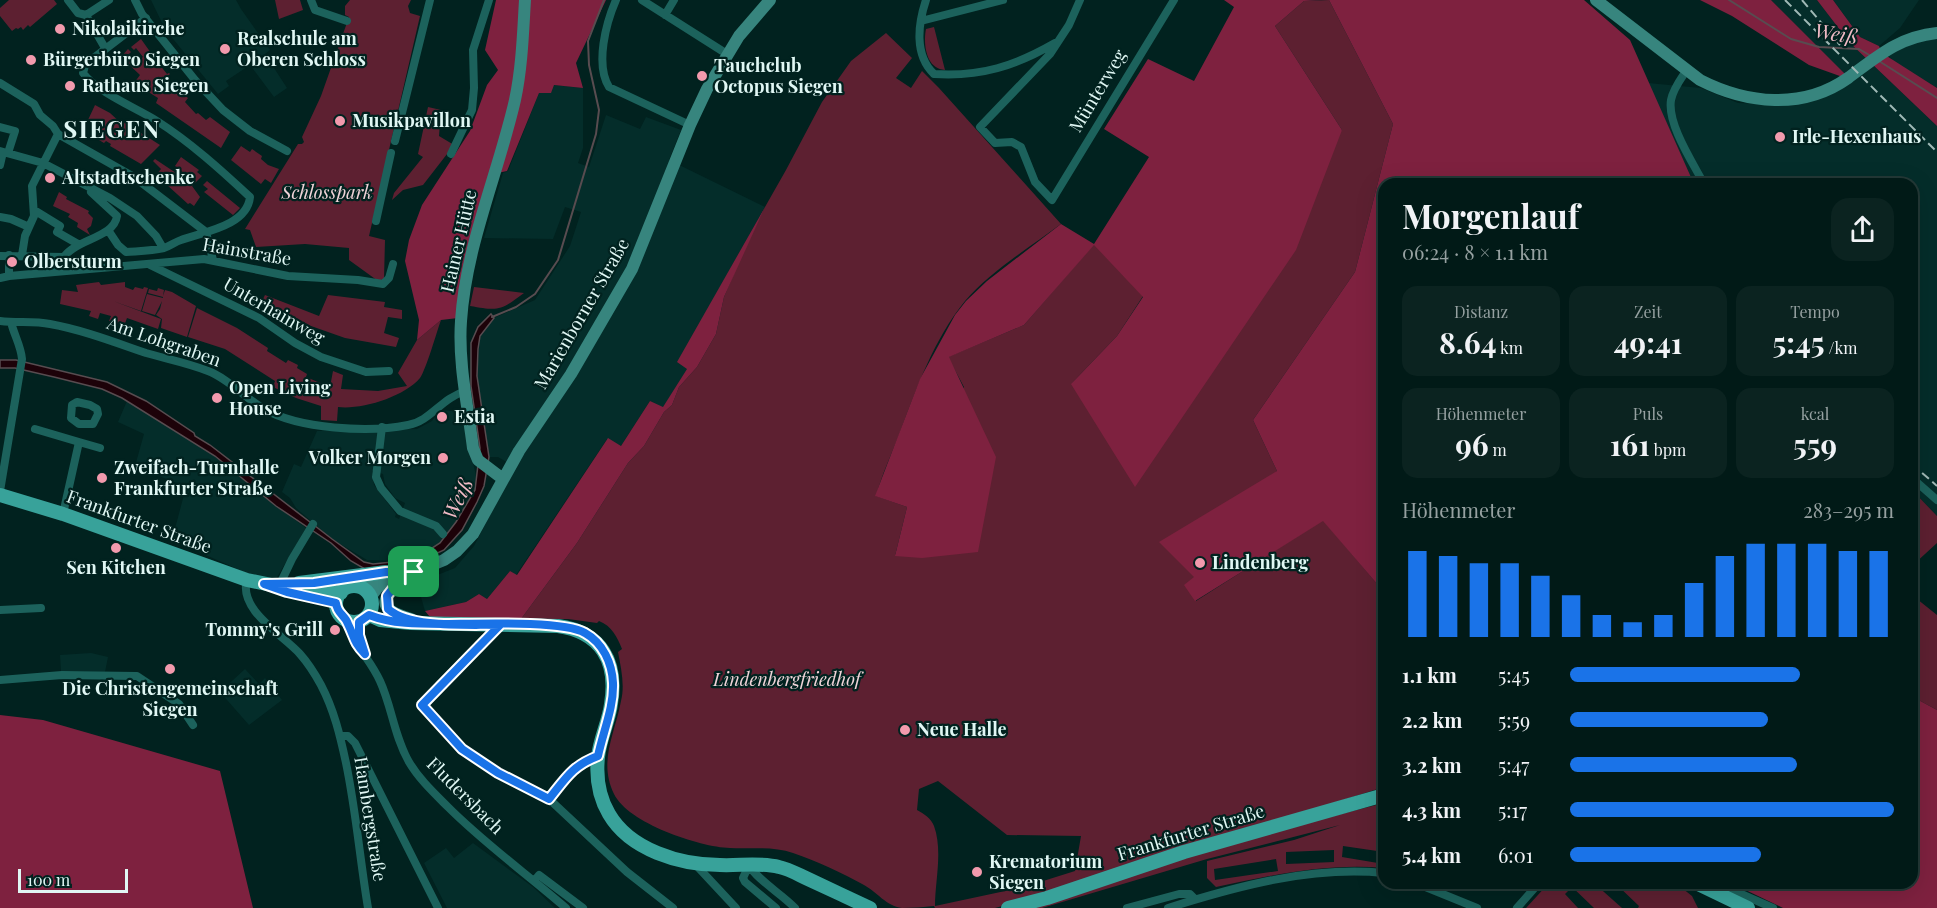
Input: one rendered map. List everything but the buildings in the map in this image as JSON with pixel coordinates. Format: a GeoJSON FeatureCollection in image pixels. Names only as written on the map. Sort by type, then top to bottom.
{"type":"FeatureCollection","features":[{"type":"Feature","properties":{"kind":"main road","name":"Hainer Hütte"},"geometry":{"type":"LineString","coordinates":[[503,479],[478,460],[473,448],[461,345],[462,308],[477,233],[514,100],[522,52],[525,0]]}},
{"type":"Feature","properties":{"kind":"main road","name":"Marienborner Straße"},"geometry":{"type":"LineString","coordinates":[[364,608],[378,588],[444,560],[457,551],[473,534],[519,451],[571,374],[632,269],[706,89],[727,54],[770,0]]}},
{"type":"Feature","properties":{"kind":"main road"},"geometry":{"type":"LineString","coordinates":[[1596,0],[1686,71],[1719,89],[1751,99],[1773,101],[1796,99],[1829,89],[1902,41],[1937,33]]}},
{"type":"Feature","properties":{"kind":"main road","name":"Frankfurter Straße"},"geometry":{"type":"LineString","coordinates":[[0,493],[247,580],[338,602],[351,586],[364,608]]}},
{"type":"Feature","properties":{"kind":"main road"},"geometry":{"type":"LineString","coordinates":[[264,584],[314,583],[386,572],[408,574]]}},
{"type":"Feature","properties":{"kind":"main road"},"geometry":{"type":"LineString","coordinates":[[408,574],[389,592],[387,606],[395,614],[427,624]]}},
{"type":"Feature","properties":{"kind":"main road"},"geometry":{"type":"LineString","coordinates":[[338,602],[364,608],[380,620],[402,623],[572,628],[585,633],[599,645],[612,672],[611,706],[598,756],[598,775],[603,801],[625,835],[662,854],[695,864],[780,867],[870,908]]}},
{"type":"Feature","properties":{"kind":"main road","name":"Frankfurter Straße"},"geometry":{"type":"LineString","coordinates":[[1008,908],[1047,898],[1184,852],[1378,797]]}},
{"type":"Feature","properties":{"kind":"main road"},"geometry":{"type":"LineString","coordinates":[[1708,889],[1742,905]]}},
{"type":"Feature","properties":{"kind":"street"},"geometry":{"type":"LineString","coordinates":[[68,0],[78,13],[86,15],[105,48]]}},
{"type":"Feature","properties":{"kind":"street"},"geometry":{"type":"LineString","coordinates":[[86,15],[109,0]]}},
{"type":"Feature","properties":{"kind":"street"},"geometry":{"type":"LineString","coordinates":[[135,0],[146,18],[195,80],[223,110],[250,130],[287,151]]}},
{"type":"Feature","properties":{"kind":"street"},"geometry":{"type":"LineString","coordinates":[[310,0],[315,10],[347,21]]}},
{"type":"Feature","properties":{"kind":"street"},"geometry":{"type":"LineString","coordinates":[[395,141],[430,0]]}},
{"type":"Feature","properties":{"kind":"street"},"geometry":{"type":"LineString","coordinates":[[451,153],[472,111],[473,50],[489,0]]}},
{"type":"Feature","properties":{"kind":"street"},"geometry":{"type":"LineString","coordinates":[[616,0],[606,27],[603,78],[609,87],[690,125]]}},
{"type":"Feature","properties":{"kind":"street"},"geometry":{"type":"LineString","coordinates":[[642,0],[727,54]]}},
{"type":"Feature","properties":{"kind":"street"},"geometry":{"type":"LineString","coordinates":[[665,15],[674,0]]}},
{"type":"Feature","properties":{"kind":"street"},"geometry":{"type":"LineString","coordinates":[[926,0],[921,21],[920,51],[928,68],[934,74],[991,71],[1035,55],[1058,42],[1069,25],[1080,0]]}},
{"type":"Feature","properties":{"kind":"street"},"geometry":{"type":"LineString","coordinates":[[921,21],[1003,0]]}},
{"type":"Feature","properties":{"kind":"street","name":"Münterweg"},"geometry":{"type":"LineString","coordinates":[[1058,42],[1050,54],[980,127],[994,143],[1012,142],[1021,147],[1035,182],[1052,200],[1174,0]]}},
{"type":"Feature","properties":{"kind":"street"},"geometry":{"type":"LineString","coordinates":[[108,230],[126,252],[163,248],[182,239],[223,226],[237,217],[250,200],[171,131],[103,89],[83,73],[87,63],[146,18]]}},
{"type":"Feature","properties":{"kind":"street"},"geometry":{"type":"LineString","coordinates":[[1686,71],[1676,86],[1670,110],[1701,178]]}},
{"type":"Feature","properties":{"kind":"street"},"geometry":{"type":"LineString","coordinates":[[0,83],[34,104],[58,134],[134,177],[206,232],[213,260]]}},
{"type":"Feature","properties":{"kind":"street"},"geometry":{"type":"LineString","coordinates":[[0,127],[15,131],[0,165]]}},
{"type":"Feature","properties":{"kind":"street"},"geometry":{"type":"LineString","coordinates":[[22,255],[25,236],[34,210],[31,191],[58,134]]}},
{"type":"Feature","properties":{"kind":"street"},"geometry":{"type":"LineString","coordinates":[[4,152],[43,163],[137,216],[156,236],[163,248]]}},
{"type":"Feature","properties":{"kind":"street"},"geometry":{"type":"LineString","coordinates":[[376,221],[391,153]]}},
{"type":"Feature","properties":{"kind":"street"},"geometry":{"type":"LineString","coordinates":[[4,256],[64,256],[68,250],[78,244],[108,230],[117,221],[117,216],[89,188]]}},
{"type":"Feature","properties":{"kind":"street"},"geometry":{"type":"LineString","coordinates":[[34,210],[60,226],[57,231],[78,244]]}},
{"type":"Feature","properties":{"kind":"street"},"geometry":{"type":"LineString","coordinates":[[0,216],[29,227]]}},
{"type":"Feature","properties":{"kind":"street","name":"Hainstraße"},"geometry":{"type":"LineString","coordinates":[[4,256],[4,277],[193,259],[213,260],[288,276],[358,280],[382,284],[389,278],[393,264]]}},
{"type":"Feature","properties":{"kind":"street","name":"Unterhainweg"},"geometry":{"type":"LineString","coordinates":[[147,264],[158,267],[259,318],[295,343],[321,357],[366,372],[388,371]]}},
{"type":"Feature","properties":{"kind":"street","name":"Am Lohgraben"},"geometry":{"type":"LineString","coordinates":[[0,321],[47,323],[82,330],[110,341],[205,370],[225,381],[263,409],[281,417],[308,424],[346,428],[407,426],[420,421],[449,398],[466,391]]}},
{"type":"Feature","properties":{"kind":"street"},"geometry":{"type":"LineString","coordinates":[[0,493],[22,359],[22,351],[14,335],[11,322]]}},
{"type":"Feature","properties":{"kind":"street"},"geometry":{"type":"LineString","coordinates":[[63,514],[78,442],[79,424]]}},
{"type":"Feature","properties":{"kind":"street"},"geometry":{"type":"LineString","coordinates":[[382,427],[376,477],[381,488],[400,512],[436,526],[443,534]]}},
{"type":"Feature","properties":{"kind":"street"},"geometry":{"type":"LineString","coordinates":[[35,429],[100,448]]}},
{"type":"Feature","properties":{"kind":"street"},"geometry":{"type":"LineString","coordinates":[[1918,483],[1937,500]]}},
{"type":"Feature","properties":{"kind":"street"},"geometry":{"type":"LineString","coordinates":[[281,582],[311,527]]}},
{"type":"Feature","properties":{"kind":"street","name":"Hambergstraße"},"geometry":{"type":"LineString","coordinates":[[247,580],[245,590],[249,603],[264,621],[301,655],[311,669],[335,716],[353,800],[368,908]]}},
{"type":"Feature","properties":{"kind":"street"},"geometry":{"type":"LineString","coordinates":[[0,610],[41,608]]}},
{"type":"Feature","properties":{"kind":"street","name":"Fludersbach"},"geometry":{"type":"LineString","coordinates":[[364,608],[354,641],[365,654],[380,680],[396,733],[413,768],[429,788],[465,824],[508,862],[536,875],[583,908]]}},
{"type":"Feature","properties":{"kind":"street"},"geometry":{"type":"LineString","coordinates":[[500,625],[422,705],[462,749],[498,773],[549,799],[627,872],[673,908]]}},
{"type":"Feature","properties":{"kind":"street"},"geometry":{"type":"LineString","coordinates":[[0,680],[62,675],[137,675],[179,704],[193,725]]}},
{"type":"Feature","properties":{"kind":"street"},"geometry":{"type":"LineString","coordinates":[[340,736],[348,736],[355,742],[438,908]]}},
{"type":"Feature","properties":{"kind":"street"},"geometry":{"type":"LineString","coordinates":[[549,799],[571,771],[598,756]]}},
{"type":"Feature","properties":{"kind":"street"},"geometry":{"type":"LineString","coordinates":[[695,864],[736,908]]}},
{"type":"Feature","properties":{"kind":"street"},"geometry":{"type":"LineString","coordinates":[[749,865],[743,878],[745,882],[776,908]]}},
{"type":"Feature","properties":{"kind":"street"},"geometry":{"type":"LineString","coordinates":[[749,865],[753,872],[795,908]]}},
{"type":"Feature","properties":{"kind":"street"},"geometry":{"type":"LineString","coordinates":[[1168,908],[1293,876],[1357,870],[1378,872]]}},
{"type":"Feature","properties":{"kind":"street","name":"Fludersbach"},"geometry":{"type":"LineString","coordinates":[[536,875],[566,908]]}},
{"type":"Feature","properties":{"kind":"street"},"geometry":{"type":"LineString","coordinates":[[1430,889],[1477,908]]}},
{"type":"Feature","properties":{"kind":"street"},"geometry":{"type":"LineString","coordinates":[[1517,908],[1534,889]]}},
{"type":"Feature","properties":{"kind":"street"},"geometry":{"type":"LineString","coordinates":[[1719,894],[1722,889]]}},
{"type":"Feature","properties":{"kind":"street"},"geometry":{"type":"LineString","coordinates":[[1730,889],[1773,908]]}},
{"type":"Feature","properties":{"kind":"street"},"geometry":{"type":"LineString","coordinates":[[1127,908],[1179,894],[1190,894],[1196,899]]}},
{"type":"Feature","properties":{"kind":"shaded area","name":"Realschule am Oberen Schloss"},"geometry":{"type":"Polygon","coordinates":[[[151,0],[236,0],[270,50],[265,54],[287,88],[274,97],[250,65],[226,81],[229,86],[218,94],[165,29],[151,0]]]}},
{"type":"Feature","properties":{"kind":"shaded area"},"geometry":{"type":"Polygon","coordinates":[[[496,0],[606,0],[576,63],[583,88],[554,85],[551,93],[539,93],[507,171],[493,174],[458,318],[441,320],[417,340],[419,320],[405,261],[409,240],[422,205],[470,131],[487,85],[498,70],[485,50],[496,0]]]}},
{"type":"Feature","properties":{"kind":"shaded area"},"geometry":{"type":"Polygon","coordinates":[[[1224,0],[1322,0],[1304,1],[1275,26],[1342,130],[1296,250],[1135,487],[1071,384],[1117,336],[1143,297],[1094,245],[1024,325],[949,357],[996,457],[978,552],[922,558],[895,556],[907,507],[875,496],[920,379],[955,315],[987,281],[1061,224],[1094,244],[1149,157],[1104,129],[1148,59],[1194,81],[1234,7],[1224,0]]]}},
{"type":"Feature","properties":{"kind":"shaded area"},"geometry":{"type":"Polygon","coordinates":[[[1329,0],[1584,0],[1630,40],[1691,178],[1379,178],[1393,124],[1329,0]]]}},
{"type":"Feature","properties":{"kind":"shaded area"},"geometry":{"type":"Polygon","coordinates":[[[1700,0],[1771,0],[1851,80],[1809,65],[1732,16],[1700,0]]]}},
{"type":"Feature","properties":{"kind":"shaded area"},"geometry":{"type":"Polygon","coordinates":[[[1771,0],[1817,0],[1850,43],[1937,126],[1937,516],[1918,496],[1918,178],[1691,178],[1648,83],[1701,88],[1738,103],[1767,104],[1850,80],[1771,0]]]}},
{"type":"Feature","properties":{"kind":"shaded area"},"geometry":{"type":"Polygon","coordinates":[[[1817,0],[1833,0],[1860,37],[1879,46],[1882,53],[1937,88],[1937,126],[1850,43],[1817,0]]]}},
{"type":"Feature","properties":{"kind":"shaded area"},"geometry":{"type":"Polygon","coordinates":[[[1833,0],[1919,0],[1900,28],[1879,46],[1860,37],[1833,0]]]}},
{"type":"Feature","properties":{"kind":"shaded area"},"geometry":{"type":"Polygon","coordinates":[[[1937,38],[1937,88],[1893,61],[1888,55],[1916,42],[1937,38]]]}},
{"type":"Feature","properties":{"kind":"shaded area"},"geometry":{"type":"Polygon","coordinates":[[[554,85],[583,88],[583,148],[578,163],[589,167],[606,115],[640,129],[646,117],[681,130],[669,160],[765,207],[678,362],[688,368],[663,408],[650,401],[621,446],[607,439],[516,575],[510,571],[487,599],[479,594],[466,602],[425,611],[417,583],[455,568],[474,546],[515,467],[498,457],[489,457],[477,376],[480,336],[494,318],[535,300],[570,246],[581,212],[565,207],[553,239],[484,238],[503,173],[508,171],[539,93],[554,85]]]}},
{"type":"Feature","properties":{"kind":"shaded area"},"geometry":{"type":"Polygon","coordinates":[[[1378,182],[1378,585],[1323,521],[1195,601],[1184,585],[1194,577],[1159,542],[1277,471],[1253,420],[1355,272],[1378,182]]]}},
{"type":"Feature","properties":{"kind":"shaded area"},"geometry":{"type":"Polygon","coordinates":[[[765,207],[724,297],[716,334],[697,367],[679,387],[672,405],[664,412],[644,446],[628,463],[577,543],[521,619],[430,617],[425,611],[466,602],[479,594],[487,599],[510,571],[517,575],[608,438],[621,446],[650,401],[663,407],[687,369],[677,362],[765,207]]]}},
{"type":"Feature","properties":{"kind":"shaded area"},"geometry":{"type":"Polygon","coordinates":[[[491,314],[494,318],[480,336],[478,349],[477,376],[489,457],[484,486],[477,502],[462,530],[444,550],[414,564],[370,572],[351,561],[331,543],[276,506],[215,456],[122,398],[102,389],[54,377],[15,368],[0,368],[0,360],[16,360],[107,382],[146,401],[194,433],[364,562],[373,564],[402,561],[423,554],[440,543],[475,490],[480,448],[471,386],[471,343],[478,327],[491,314]]]}},
{"type":"Feature","properties":{"kind":"shaded area"},"geometry":{"type":"Polygon","coordinates":[[[127,401],[215,456],[306,528],[276,579],[253,576],[172,540],[186,487],[135,466],[144,434],[118,422],[127,401]]]}},
{"type":"Feature","properties":{"kind":"shaded area"},"geometry":{"type":"Polygon","coordinates":[[[441,410],[462,412],[476,476],[475,490],[456,522],[440,543],[423,554],[402,561],[367,560],[332,539],[296,508],[290,498],[282,492],[294,464],[301,467],[317,431],[417,429],[432,421],[441,410]],[[372,471],[374,485],[396,514],[395,517],[399,519],[405,503],[395,498],[385,484],[383,474],[372,471]]]}},
{"type":"Feature","properties":{"kind":"shaded area"},"geometry":{"type":"Polygon","coordinates":[[[91,653],[108,657],[105,672],[61,671],[60,655],[91,653]]]}},
{"type":"Feature","properties":{"kind":"shaded area"},"geometry":{"type":"Polygon","coordinates":[[[245,669],[259,684],[265,678],[282,700],[249,725],[220,692],[245,669]]]}},
{"type":"Feature","properties":{"kind":"shaded area"},"geometry":{"type":"Polygon","coordinates":[[[1918,700],[1937,710],[1937,908],[1783,908],[1743,889],[1918,889],[1918,700]]]}},
{"type":"Feature","properties":{"kind":"shaded area"},"geometry":{"type":"Polygon","coordinates":[[[0,715],[43,720],[220,771],[253,908],[0,908],[0,715]]]}},
{"type":"Feature","properties":{"kind":"shaded area"},"geometry":{"type":"Polygon","coordinates":[[[473,843],[533,887],[555,908],[447,908],[424,863],[446,848],[454,858],[473,843]]]}},
{"type":"Feature","properties":{"kind":"green space"},"geometry":{"type":"Polygon","coordinates":[[[9,0],[54,0],[57,4],[30,27],[28,25],[23,30],[21,27],[12,31],[0,16],[0,8],[9,0]]]}},
{"type":"Feature","properties":{"kind":"green space"},"geometry":{"type":"Polygon","coordinates":[[[275,0],[300,0],[303,10],[279,19],[275,0]]]}},
{"type":"Feature","properties":{"kind":"green space","name":"Schlosspark"},"geometry":{"type":"Polygon","coordinates":[[[350,0],[411,0],[408,6],[410,13],[420,16],[369,236],[385,240],[384,279],[378,281],[349,260],[349,248],[305,244],[256,247],[250,230],[245,229],[298,144],[304,142],[302,137],[321,96],[349,17],[345,15],[345,6],[350,0]]]}},
{"type":"Feature","properties":{"kind":"green space","name":"Lindenbergfriedhof"},"geometry":{"type":"Polygon","coordinates":[[[1329,0],[1393,124],[1355,272],[1253,420],[1277,471],[1194,577],[1196,601],[1323,520],[1378,585],[1378,789],[995,908],[896,907],[864,885],[802,856],[778,849],[717,847],[666,832],[634,815],[622,805],[609,782],[609,748],[623,689],[618,652],[622,649],[616,636],[611,629],[599,621],[597,623],[568,619],[521,619],[577,543],[628,463],[644,446],[664,412],[672,405],[679,387],[697,367],[716,334],[724,297],[765,207],[822,102],[851,61],[886,33],[912,58],[896,78],[911,88],[922,71],[1061,224],[986,280],[965,301],[935,347],[876,496],[907,507],[895,556],[964,387],[948,357],[1024,325],[1094,244],[1143,296],[1117,336],[1071,384],[1342,130],[1275,26],[1304,1],[1329,0]],[[938,781],[919,789],[917,810],[931,821],[937,836],[935,906],[1024,887],[1075,871],[1081,836],[1007,835],[938,781]]]}},
{"type":"Feature","properties":{"kind":"green space"},"geometry":{"type":"Polygon","coordinates":[[[934,27],[945,70],[934,65],[927,55],[926,29],[934,27]]]}},
{"type":"Feature","properties":{"kind":"green space"},"geometry":{"type":"Polygon","coordinates":[[[141,39],[156,56],[155,59],[167,74],[170,74],[165,78],[170,86],[176,82],[186,93],[184,95],[188,98],[185,102],[196,114],[198,113],[206,120],[210,117],[230,132],[221,148],[156,103],[158,98],[134,83],[140,75],[121,57],[128,49],[131,52],[128,55],[135,63],[143,57],[136,48],[134,50],[131,47],[141,39]]]}},
{"type":"Feature","properties":{"kind":"green space"},"geometry":{"type":"Polygon","coordinates":[[[95,105],[110,113],[122,124],[124,122],[160,145],[141,164],[110,146],[111,144],[106,141],[104,143],[94,137],[97,131],[93,128],[95,124],[88,120],[95,105]]]}},
{"type":"Feature","properties":{"kind":"green space"},"geometry":{"type":"Polygon","coordinates":[[[428,107],[441,110],[439,136],[454,145],[423,185],[403,190],[392,200],[394,193],[423,157],[418,154],[428,107]]]}},
{"type":"Feature","properties":{"kind":"green space"},"geometry":{"type":"Polygon","coordinates":[[[241,146],[250,152],[252,149],[262,156],[261,159],[268,165],[279,169],[271,183],[265,179],[261,184],[231,160],[241,146]]]}},
{"type":"Feature","properties":{"kind":"green space"},"geometry":{"type":"Polygon","coordinates":[[[181,157],[199,170],[197,172],[202,176],[192,186],[200,197],[194,206],[188,204],[156,175],[161,169],[153,161],[155,159],[179,175],[182,171],[175,166],[181,157]]]}},
{"type":"Feature","properties":{"kind":"green space"},"geometry":{"type":"Polygon","coordinates":[[[207,181],[240,208],[233,215],[204,192],[208,189],[203,185],[207,181]]]}},
{"type":"Feature","properties":{"kind":"green space"},"geometry":{"type":"Polygon","coordinates":[[[59,192],[67,197],[66,199],[89,211],[88,213],[93,218],[91,226],[87,229],[90,235],[77,227],[78,223],[68,217],[70,214],[53,206],[59,192]]]}},
{"type":"Feature","properties":{"kind":"green space"},"geometry":{"type":"Polygon","coordinates":[[[99,282],[101,285],[125,282],[125,287],[133,290],[135,287],[148,288],[141,311],[113,301],[161,319],[158,329],[127,318],[124,326],[109,321],[111,316],[100,313],[98,319],[89,316],[91,311],[60,304],[62,290],[78,292],[76,285],[99,282]]]}},
{"type":"Feature","properties":{"kind":"green space"},"geometry":{"type":"Polygon","coordinates":[[[474,287],[524,293],[504,306],[487,309],[470,306],[474,287]]]}},
{"type":"Feature","properties":{"kind":"green space"},"geometry":{"type":"Polygon","coordinates":[[[158,288],[164,290],[163,296],[165,290],[172,292],[196,306],[187,337],[161,328],[162,319],[156,315],[162,301],[155,315],[142,311],[147,294],[163,298],[148,293],[149,289],[157,291],[158,288]]]}},
{"type":"Feature","properties":{"kind":"green space"},"geometry":{"type":"Polygon","coordinates":[[[265,295],[319,316],[328,295],[385,302],[384,307],[402,310],[402,319],[388,317],[384,333],[399,338],[396,347],[345,338],[311,326],[262,301],[265,295]]]}},
{"type":"Feature","properties":{"kind":"green space"},"geometry":{"type":"Polygon","coordinates":[[[197,308],[237,328],[286,363],[288,360],[298,365],[297,368],[307,374],[306,377],[330,387],[333,371],[343,375],[341,389],[378,391],[407,386],[398,373],[417,340],[441,320],[422,374],[413,385],[382,401],[338,407],[337,421],[321,420],[321,406],[273,387],[275,381],[225,349],[188,337],[197,308]]]}},
{"type":"Feature","properties":{"kind":"green space"},"geometry":{"type":"Polygon","coordinates":[[[1918,496],[1937,516],[1937,543],[1918,560],[1918,496]]]}},
{"type":"Feature","properties":{"kind":"green space"},"geometry":{"type":"Polygon","coordinates":[[[1918,600],[1937,615],[1937,710],[1918,700],[1918,600]]]}},
{"type":"Feature","properties":{"kind":"green space"},"geometry":{"type":"Polygon","coordinates":[[[1378,805],[1378,851],[1343,846],[1342,857],[1378,863],[1378,868],[1342,867],[1279,874],[1216,887],[1207,878],[1207,861],[1294,840],[1340,825],[1207,859],[1042,908],[1014,908],[1185,854],[1378,805]],[[1334,850],[1286,852],[1286,864],[1334,862],[1334,850]],[[1276,859],[1214,869],[1215,880],[1278,871],[1276,859]]]}},
{"type":"Feature","properties":{"kind":"green space"},"geometry":{"type":"Polygon","coordinates":[[[1543,889],[1570,889],[1565,894],[1578,908],[1526,908],[1543,889]]]}},
{"type":"Feature","properties":{"kind":"green space"},"geometry":{"type":"Polygon","coordinates":[[[1574,889],[1601,889],[1622,908],[1594,908],[1574,889]]]}},
{"type":"Feature","properties":{"kind":"green space"},"geometry":{"type":"Polygon","coordinates":[[[1621,889],[1683,889],[1692,896],[1698,908],[1638,908],[1639,906],[1621,889]]]}},
{"type":"Feature","properties":{"kind":"waterway","name":"Weiß"},"geometry":{"type":"LineString","coordinates":[[492,317],[516,307],[535,294],[558,260],[596,134],[599,110],[589,65],[588,41],[604,0]]}},
{"type":"Feature","properties":{"kind":"waterway","name":"Weiß"},"geometry":{"type":"LineString","coordinates":[[1729,0],[1791,39],[1819,47],[1859,49],[1871,56]]}},
{"type":"Feature","properties":{"kind":"waterway","name":"Weiß"},"geometry":{"type":"LineString","coordinates":[[1879,61],[1937,98]]}},
{"type":"Feature","properties":{"kind":"railway"},"geometry":{"type":"LineString","coordinates":[[1785,0],[1937,152]]}},
{"type":"Feature","properties":{"kind":"railway"},"geometry":{"type":"LineString","coordinates":[[1802,0],[1840,45]]}},
{"type":"Feature","properties":{"kind":"railway"},"geometry":{"type":"LineString","coordinates":[[1918,469],[1937,486]]}},
{"type":"Feature","properties":{"kind":"place","name":"Nikolaikirche"},"geometry":{"type":"Point","coordinates":[60,29]}},
{"type":"Feature","properties":{"kind":"place","name":"Realschule am Oberen Schloss"},"geometry":{"type":"Point","coordinates":[225,49]}},
{"type":"Feature","properties":{"kind":"place","name":"Bürgerbüro Siegen"},"geometry":{"type":"Point","coordinates":[31,60]}},
{"type":"Feature","properties":{"kind":"place","name":"Tauchclub Octopus Siegen"},"geometry":{"type":"Point","coordinates":[702,76]}},
{"type":"Feature","properties":{"kind":"place","name":"Rathaus Siegen"},"geometry":{"type":"Point","coordinates":[70,86]}},
{"type":"Feature","properties":{"kind":"place","name":"Musikpavillon"},"geometry":{"type":"Point","coordinates":[340,121]}},
{"type":"Feature","properties":{"kind":"place","name":"Irle-Hexenhaus"},"geometry":{"type":"Point","coordinates":[1780,137]}},
{"type":"Feature","properties":{"kind":"place","name":"Altstadtschenke"},"geometry":{"type":"Point","coordinates":[50,178]}},
{"type":"Feature","properties":{"kind":"place","name":"Olbersturm"},"geometry":{"type":"Point","coordinates":[12,262]}},
{"type":"Feature","properties":{"kind":"place","name":"Open Living House"},"geometry":{"type":"Point","coordinates":[217,398]}},
{"type":"Feature","properties":{"kind":"place","name":"Estia"},"geometry":{"type":"Point","coordinates":[442,417]}},
{"type":"Feature","properties":{"kind":"place","name":"Volker Morgen"},"geometry":{"type":"Point","coordinates":[443,458]}},
{"type":"Feature","properties":{"kind":"place","name":"Zweifach-Turnhalle Frankfurter Straße"},"geometry":{"type":"Point","coordinates":[102,478]}},
{"type":"Feature","properties":{"kind":"place","name":"Sen Kitchen"},"geometry":{"type":"Point","coordinates":[116,548]}},
{"type":"Feature","properties":{"kind":"place","name":"Lindenberg"},"geometry":{"type":"Point","coordinates":[1200,563]}},
{"type":"Feature","properties":{"kind":"place","name":"Tommy's Grill"},"geometry":{"type":"Point","coordinates":[335,630]}},
{"type":"Feature","properties":{"kind":"place","name":"Die Christengemeinschaft Siegen"},"geometry":{"type":"Point","coordinates":[170,669]}},
{"type":"Feature","properties":{"kind":"place","name":"Neue Halle"},"geometry":{"type":"Point","coordinates":[905,730]}},
{"type":"Feature","properties":{"kind":"place","name":"Krematorium Siegen"},"geometry":{"type":"Point","coordinates":[977,872]}},
{"type":"Feature","properties":{"kind":"district","name":"SIEGEN"},"geometry":{"type":"Point","coordinates":[112,130]}},
{"type":"Feature","properties":{"kind":"route"},"geometry":{"type":"LineString","coordinates":[[414,572],[386,572],[314,583],[264,584],[287,592],[336,603],[338,613],[348,621],[351,636],[365,654],[359,635],[359,622],[369,615],[380,620],[427,624],[541,625],[558,626],[585,633],[599,645],[612,672],[611,706],[598,756],[571,771],[549,799],[498,773],[462,749],[422,705],[500,625],[427,624],[395,614],[388,609],[387,596],[394,587],[414,572]]}}]}
